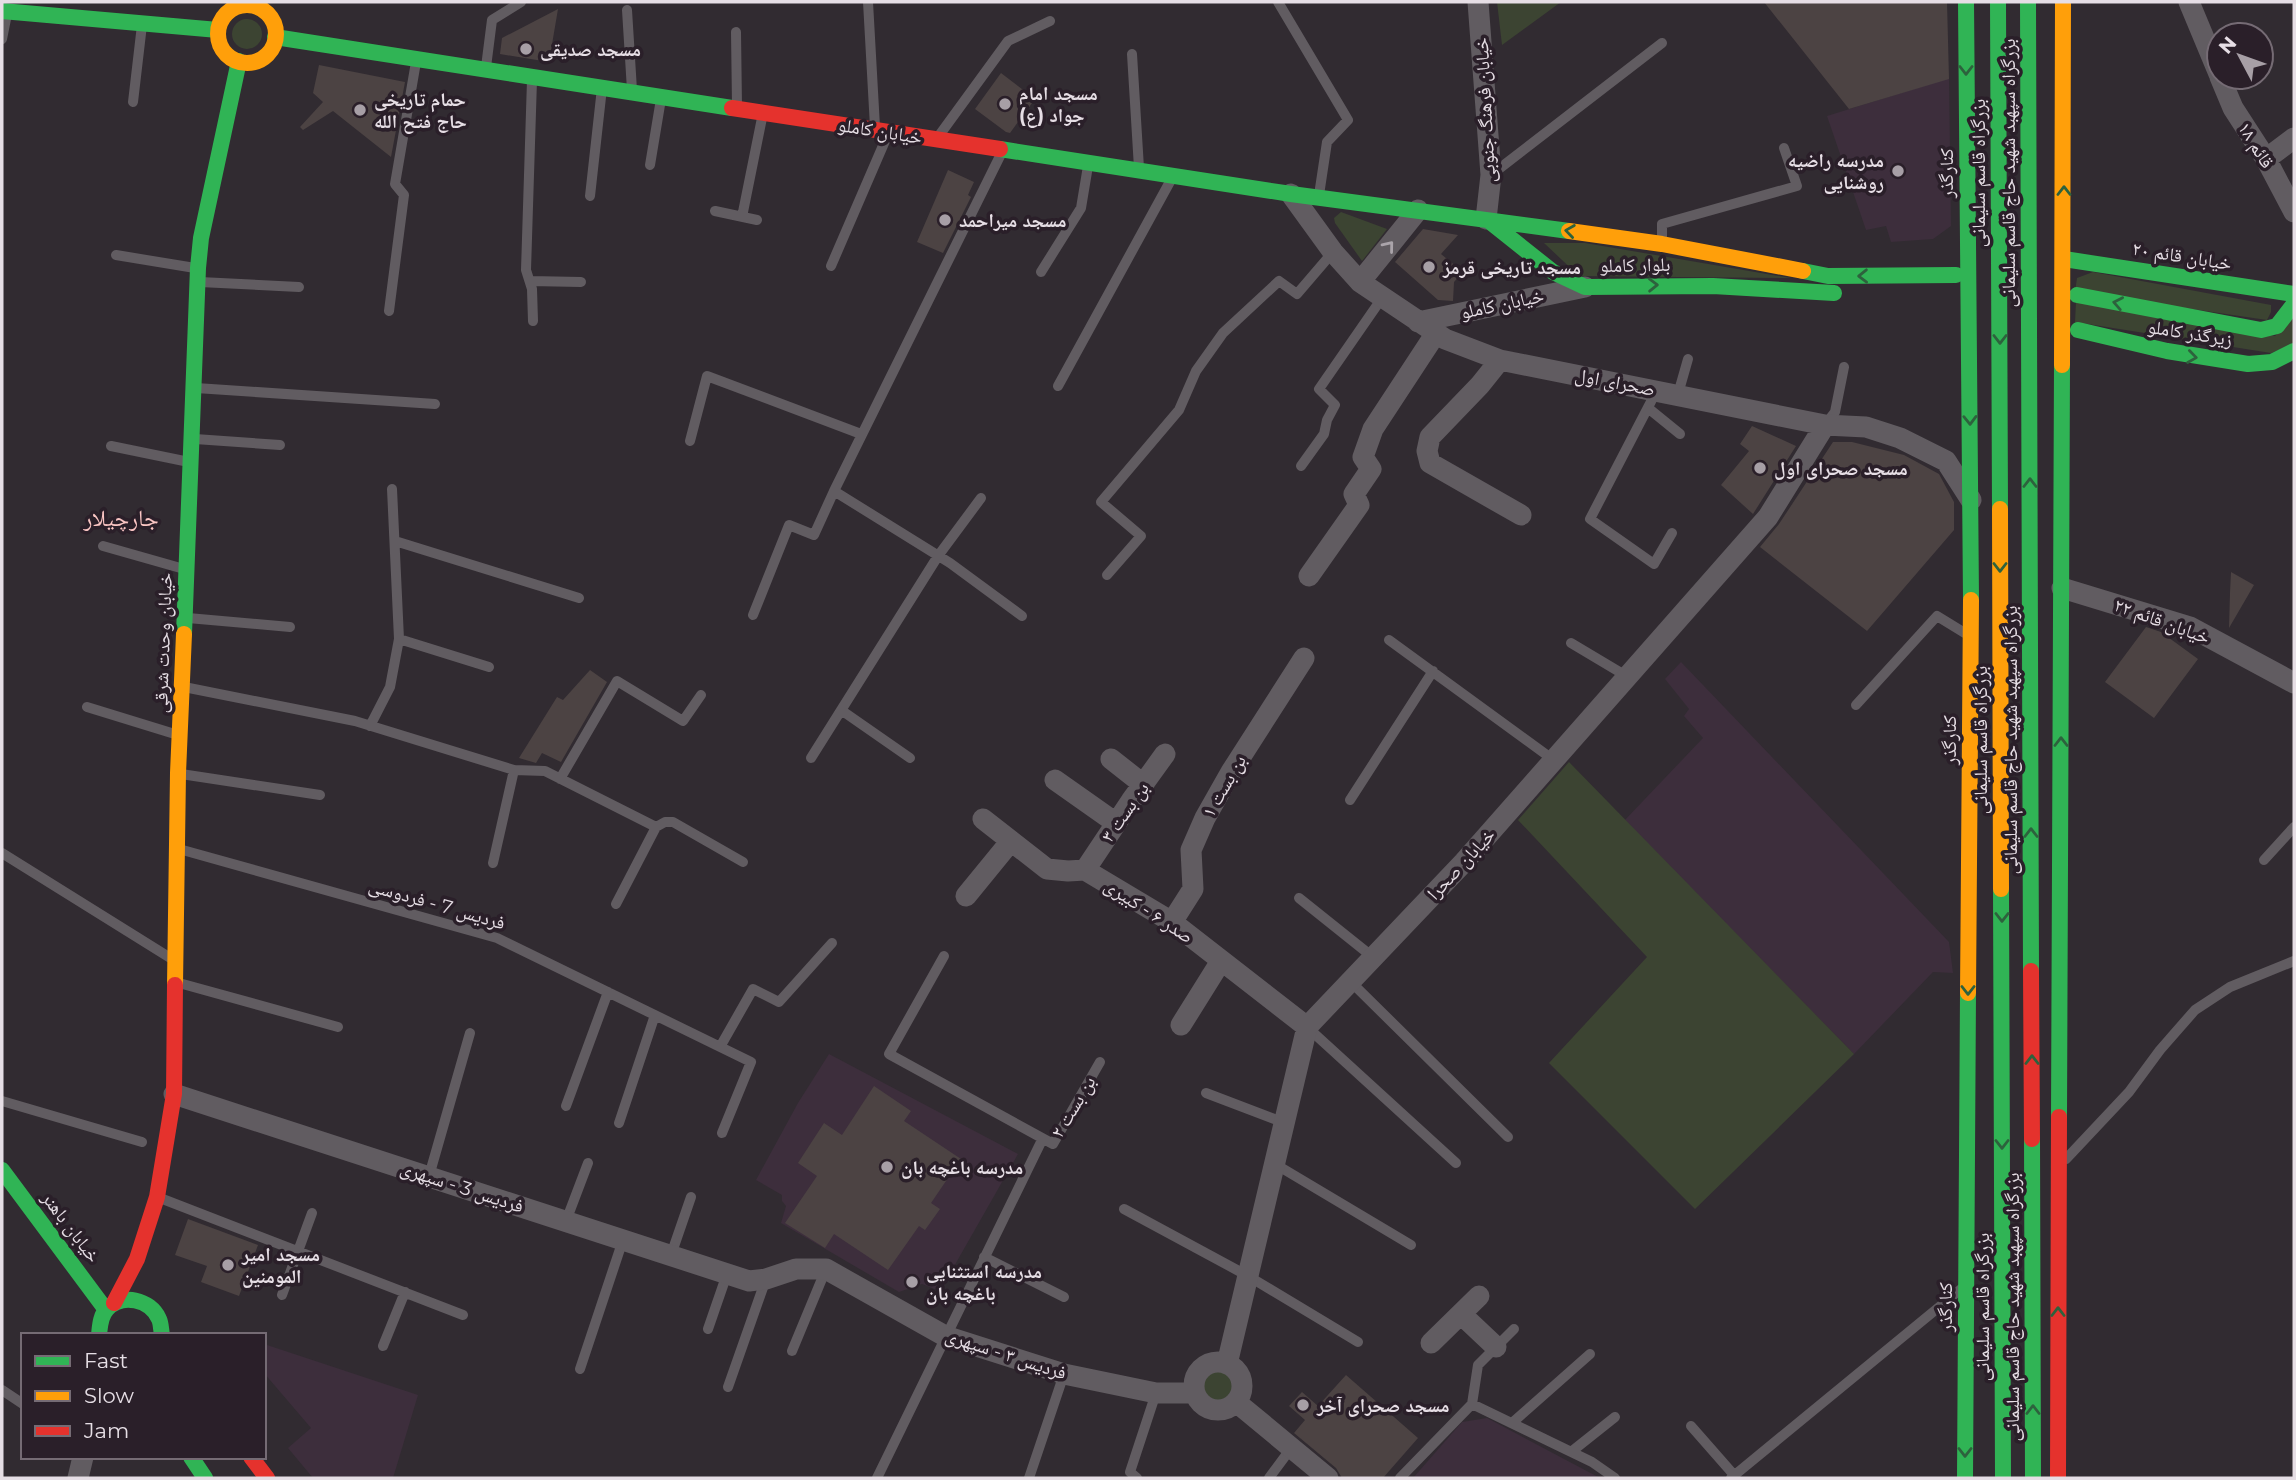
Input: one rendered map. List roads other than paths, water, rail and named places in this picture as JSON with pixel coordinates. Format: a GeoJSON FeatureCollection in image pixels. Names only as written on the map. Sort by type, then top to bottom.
{"type":"FeatureCollection","features":[{"type":"Feature","properties":{"kind":"main road","name":"کنارگذر"},"geometry":{"type":"LineString","coordinates":[[1965,1478],[1972,500],[1966,2]]}},
{"type":"Feature","properties":{"kind":"main road","name":"بزرگراه قاسم سلیمانی"},"geometry":{"type":"LineString","coordinates":[[1998,2],[2003,1478]]}},
{"type":"Feature","properties":{"kind":"main road","name":"بزرگراه سپهبد شهید حاج قاسم سلیمانی"},"geometry":{"type":"LineString","coordinates":[[2028,2],[2033,1478]]}},
{"type":"Feature","properties":{"kind":"main road"},"geometry":{"type":"LineString","coordinates":[[2059,1478],[2063,2]]}},
{"type":"Feature","properties":{"kind":"main road"},"geometry":{"type":"LineString","coordinates":[[248,3],[269,15],[275,37],[269,52],[263,58],[256,61],[239,61],[223,50],[218,30],[225,14],[248,3]]}},
{"type":"Feature","properties":{"kind":"main road"},"geometry":{"type":"LineString","coordinates":[[6,8],[142,25],[218,30]]}},
{"type":"Feature","properties":{"kind":"main road","name":"خیابان کاملو"},"geometry":{"type":"LineString","coordinates":[[275,37],[1291,194],[1486,219]]}},
{"type":"Feature","properties":{"kind":"main road","name":"خیابان وحدت شرقی"},"geometry":{"type":"LineString","coordinates":[[148,1228],[157,1197],[174,1094],[178,773],[198,275],[201,238],[239,61]]}},
{"type":"Feature","properties":{"kind":"main road","name":"بلوار کاملو"},"geometry":{"type":"LineString","coordinates":[[1486,219],[1662,244],[1828,276],[1956,275]]}},
{"type":"Feature","properties":{"kind":"main road","name":"بلوار کاملو"},"geometry":{"type":"LineString","coordinates":[[1486,219],[1553,272],[1585,287],[1713,286],[1831,293],[1917,287],[1960,291]]}},
{"type":"Feature","properties":{"kind":"main road","name":"بلوار کاملو"},"geometry":{"type":"LineString","coordinates":[[1804,271],[1836,261],[1941,260],[1967,257]]}},
{"type":"Feature","properties":{"kind":"main road","name":"خیابان قائم ۲۰"},"geometry":{"type":"LineString","coordinates":[[2064,259],[2294,294]]}},
{"type":"Feature","properties":{"kind":"main road"},"geometry":{"type":"LineString","coordinates":[[2266,290],[2280,298],[2283,304],[2283,320]]}},
{"type":"Feature","properties":{"kind":"main road","name":"زیرگذر کاملو"},"geometry":{"type":"LineString","coordinates":[[2077,295],[2261,330],[2270,329],[2283,320]]}},
{"type":"Feature","properties":{"kind":"main road"},"geometry":{"type":"LineString","coordinates":[[2283,320],[2294,303]]}},
{"type":"Feature","properties":{"kind":"main road","name":"زیرگذر کاملو"},"geometry":{"type":"LineString","coordinates":[[2078,330],[2133,346],[2238,362],[2264,364],[2283,359],[2294,351]]}},
{"type":"Feature","properties":{"kind":"main road","name":"خیابان باهنر"},"geometry":{"type":"LineString","coordinates":[[2,1170],[86,1283],[110,1307]]}},
{"type":"Feature","properties":{"kind":"main road"},"geometry":{"type":"LineString","coordinates":[[99,1333],[101,1319],[128,1278],[148,1228]]}},
{"type":"Feature","properties":{"kind":"main road"},"geometry":{"type":"LineString","coordinates":[[148,1228],[147,1280],[162,1333]]}},
{"type":"Feature","properties":{"kind":"main road"},"geometry":{"type":"LineString","coordinates":[[86,1283],[101,1286],[128,1278]]}},
{"type":"Feature","properties":{"kind":"main road"},"geometry":{"type":"LineString","coordinates":[[110,1307],[134,1299],[152,1307],[158,1315]]}},
{"type":"Feature","properties":{"kind":"main road"},"geometry":{"type":"LineString","coordinates":[[192,1459],[205,1478]]}},
{"type":"Feature","properties":{"kind":"main road"},"geometry":{"type":"LineString","coordinates":[[253,1459],[267,1478]]}},
{"type":"Feature","properties":{"kind":"street","name":"خیابان فرهنگ جنوبی"},"geometry":{"type":"LineString","coordinates":[[1478,2],[1491,175],[1486,219]]}},
{"type":"Feature","properties":{"kind":"street","name":"قائم ۱۸"},"geometry":{"type":"LineString","coordinates":[[2189,2],[2205,40]]}},
{"type":"Feature","properties":{"kind":"street","name":"قائم ۱۸"},"geometry":{"type":"LineString","coordinates":[[2226,91],[2233,108],[2266,159],[2294,212]]}},
{"type":"Feature","properties":{"kind":"street"},"geometry":{"type":"LineString","coordinates":[[2266,159],[2294,138]]}},
{"type":"Feature","properties":{"kind":"street","name":"صحرای اول"},"geometry":{"type":"LineString","coordinates":[[1291,194],[1328,246],[1360,282],[1445,339],[1500,360],[1661,398],[1825,425],[1866,427],[1900,438],[1946,461],[1972,500]]}},
{"type":"Feature","properties":{"kind":"street"},"geometry":{"type":"LineString","coordinates":[[1328,246],[1321,226],[1322,220],[1345,201]]}},
{"type":"Feature","properties":{"kind":"street"},"geometry":{"type":"LineString","coordinates":[[1360,282],[1418,210]]}},
{"type":"Feature","properties":{"kind":"street","name":"خیابان کاملو"},"geometry":{"type":"LineString","coordinates":[[1427,327],[1585,287]]}},
{"type":"Feature","properties":{"kind":"street"},"geometry":{"type":"LineString","coordinates":[[1309,576],[1359,505],[1354,494],[1371,470],[1363,457],[1373,429],[1427,327]]}},
{"type":"Feature","properties":{"kind":"street"},"geometry":{"type":"LineString","coordinates":[[1500,360],[1480,386],[1430,437],[1427,450],[1430,463],[1521,515]]}},
{"type":"Feature","properties":{"kind":"street","name":"خیابان صحرا"},"geometry":{"type":"LineString","coordinates":[[1307,1027],[1555,761],[1769,517],[1825,425]]}},
{"type":"Feature","properties":{"kind":"street","name":"خیابان قائم ۲۲"},"geometry":{"type":"LineString","coordinates":[[2062,588],[2190,627],[2294,683]]}},
{"type":"Feature","properties":{"kind":"street","name":"بن بست ۱"},"geometry":{"type":"LineString","coordinates":[[1172,922],[1193,889],[1191,850],[1206,818],[1231,772],[1304,658]]}},
{"type":"Feature","properties":{"kind":"street","name":"بن بست ۳"},"geometry":{"type":"LineString","coordinates":[[1085,870],[1165,754]]}},
{"type":"Feature","properties":{"kind":"street"},"geometry":{"type":"LineString","coordinates":[[1111,759],[1144,785]]}},
{"type":"Feature","properties":{"kind":"street"},"geometry":{"type":"LineString","coordinates":[[1055,780],[1116,823]]}},
{"type":"Feature","properties":{"kind":"street","name":"صدر ۶ - کبیری"},"geometry":{"type":"LineString","coordinates":[[983,819],[1047,869],[1085,870],[1172,922],[1307,1027]]}},
{"type":"Feature","properties":{"kind":"street"},"geometry":{"type":"LineString","coordinates":[[966,896],[1012,841]]}},
{"type":"Feature","properties":{"kind":"street"},"geometry":{"type":"LineString","coordinates":[[1181,1025],[1221,961]]}},
{"type":"Feature","properties":{"kind":"street"},"geometry":{"type":"LineString","coordinates":[[1227,1364],[1307,1027]]}},
{"type":"Feature","properties":{"kind":"street","name":"فردیس 3 - سپهری"},"geometry":{"type":"LineString","coordinates":[[174,1094],[727,1274],[758,1280]]}},
{"type":"Feature","properties":{"kind":"street"},"geometry":{"type":"LineString","coordinates":[[758,1280],[796,1269],[826,1269]]}},
{"type":"Feature","properties":{"kind":"street","name":"فردیس ۳ - سپهری"},"geometry":{"type":"LineString","coordinates":[[826,1269],[945,1336],[1064,1374],[1156,1393],[1195,1393]]}},
{"type":"Feature","properties":{"kind":"street"},"geometry":{"type":"LineString","coordinates":[[1431,1343],[1479,1296]]}},
{"type":"Feature","properties":{"kind":"street"},"geometry":{"type":"LineString","coordinates":[[1461,1314],[1496,1347]]}},
{"type":"Feature","properties":{"kind":"street"},"geometry":{"type":"LineString","coordinates":[[1214,1363],[1227,1364],[1240,1377],[1242,1390],[1236,1402],[1226,1409],[1213,1410],[1202,1404],[1195,1393],[1195,1380],[1202,1369],[1214,1363]]}},
{"type":"Feature","properties":{"kind":"street"},"geometry":{"type":"LineString","coordinates":[[1236,1402],[1328,1478]]}},
{"type":"Feature","properties":{"kind":"lane"},"geometry":{"type":"LineString","coordinates":[[486,70],[492,20],[521,2]]}},
{"type":"Feature","properties":{"kind":"lane"},"geometry":{"type":"LineString","coordinates":[[831,266],[882,131],[868,2]]}},
{"type":"Feature","properties":{"kind":"lane"},"geometry":{"type":"LineString","coordinates":[[1278,2],[1348,120],[1327,142],[1318,198]]}},
{"type":"Feature","properties":{"kind":"lane"},"geometry":{"type":"LineString","coordinates":[[2,39],[6,8]]}},
{"type":"Feature","properties":{"kind":"lane"},"geometry":{"type":"LineString","coordinates":[[627,10],[632,93]]}},
{"type":"Feature","properties":{"kind":"lane"},"geometry":{"type":"LineString","coordinates":[[937,140],[1008,41],[1050,21]]}},
{"type":"Feature","properties":{"kind":"lane"},"geometry":{"type":"LineString","coordinates":[[133,102],[142,25]]}},
{"type":"Feature","properties":{"kind":"lane"},"geometry":{"type":"LineString","coordinates":[[736,32],[737,109]]}},
{"type":"Feature","properties":{"kind":"lane"},"geometry":{"type":"LineString","coordinates":[[1491,175],[1662,43]]}},
{"type":"Feature","properties":{"kind":"lane"},"geometry":{"type":"LineString","coordinates":[[1132,54],[1140,171]]}},
{"type":"Feature","properties":{"kind":"lane"},"geometry":{"type":"LineString","coordinates":[[389,311],[404,195],[395,184],[417,59]]}},
{"type":"Feature","properties":{"kind":"lane"},"geometry":{"type":"LineString","coordinates":[[533,77],[526,270],[532,289],[533,321]]}},
{"type":"Feature","properties":{"kind":"lane"},"geometry":{"type":"LineString","coordinates":[[590,196],[602,88]]}},
{"type":"Feature","properties":{"kind":"lane"},"geometry":{"type":"LineString","coordinates":[[650,165],[662,97]]}},
{"type":"Feature","properties":{"kind":"lane"},"geometry":{"type":"LineString","coordinates":[[742,217],[763,113]]}},
{"type":"Feature","properties":{"kind":"lane"},"geometry":{"type":"LineString","coordinates":[[1662,244],[1662,225],[1797,186],[1784,148]]}},
{"type":"Feature","properties":{"kind":"lane"},"geometry":{"type":"LineString","coordinates":[[752,615],[789,525],[814,535],[1003,150]]}},
{"type":"Feature","properties":{"kind":"lane"},"geometry":{"type":"LineString","coordinates":[[1041,272],[1081,208],[1088,163]]}},
{"type":"Feature","properties":{"kind":"lane"},"geometry":{"type":"LineString","coordinates":[[1058,386],[1173,176]]}},
{"type":"Feature","properties":{"kind":"lane"},"geometry":{"type":"LineString","coordinates":[[715,211],[757,220]]}},
{"type":"Feature","properties":{"kind":"lane"},"geometry":{"type":"LineString","coordinates":[[1107,575],[1141,536],[1101,502],[1179,410],[1196,371],[1223,333],[1279,281],[1297,295],[1328,246]]}},
{"type":"Feature","properties":{"kind":"lane"},"geometry":{"type":"LineString","coordinates":[[116,255],[198,275],[299,287]]}},
{"type":"Feature","properties":{"kind":"lane"},"geometry":{"type":"LineString","coordinates":[[530,281],[581,282]]}},
{"type":"Feature","properties":{"kind":"lane"},"geometry":{"type":"LineString","coordinates":[[1301,466],[1324,433],[1335,405],[1319,389],[1382,298]]}},
{"type":"Feature","properties":{"kind":"lane"},"geometry":{"type":"LineString","coordinates":[[1672,534],[1654,565],[1590,519],[1661,398],[1689,359]]}},
{"type":"Feature","properties":{"kind":"lane"},"geometry":{"type":"LineString","coordinates":[[1825,425],[1835,412],[1844,367]]}},
{"type":"Feature","properties":{"kind":"lane"},"geometry":{"type":"LineString","coordinates":[[690,441],[707,376],[861,435]]}},
{"type":"Feature","properties":{"kind":"lane"},"geometry":{"type":"LineString","coordinates":[[194,387],[435,404]]}},
{"type":"Feature","properties":{"kind":"lane"},"geometry":{"type":"LineString","coordinates":[[1661,398],[1680,434]]}},
{"type":"Feature","properties":{"kind":"lane"},"geometry":{"type":"LineString","coordinates":[[192,438],[280,445]]}},
{"type":"Feature","properties":{"kind":"lane"},"geometry":{"type":"LineString","coordinates":[[111,446],[191,463]]}},
{"type":"Feature","properties":{"kind":"lane"},"geometry":{"type":"LineString","coordinates":[[370,726],[390,687],[399,639],[392,489]]}},
{"type":"Feature","properties":{"kind":"lane"},"geometry":{"type":"LineString","coordinates":[[834,491],[938,556],[1022,616]]}},
{"type":"Feature","properties":{"kind":"lane"},"geometry":{"type":"LineString","coordinates":[[811,758],[938,556],[981,498]]}},
{"type":"Feature","properties":{"kind":"lane"},"geometry":{"type":"LineString","coordinates":[[395,541],[579,598]]}},
{"type":"Feature","properties":{"kind":"lane"},"geometry":{"type":"LineString","coordinates":[[103,546],[187,570]]}},
{"type":"Feature","properties":{"kind":"lane"},"geometry":{"type":"LineString","coordinates":[[1856,705],[1937,616],[1970,636]]}},
{"type":"Feature","properties":{"kind":"lane"},"geometry":{"type":"LineString","coordinates":[[185,617],[290,627]]}},
{"type":"Feature","properties":{"kind":"lane"},"geometry":{"type":"LineString","coordinates":[[399,639],[489,667]]}},
{"type":"Feature","properties":{"kind":"lane"},"geometry":{"type":"LineString","coordinates":[[1389,640],[1555,761]]}},
{"type":"Feature","properties":{"kind":"lane"},"geometry":{"type":"LineString","coordinates":[[1571,643],[1628,677]]}},
{"type":"Feature","properties":{"kind":"lane"},"geometry":{"type":"LineString","coordinates":[[1350,800],[1433,671]]}},
{"type":"Feature","properties":{"kind":"lane"},"geometry":{"type":"LineString","coordinates":[[560,779],[617,681],[683,721],[701,695]]}},
{"type":"Feature","properties":{"kind":"lane"},"geometry":{"type":"LineString","coordinates":[[182,687],[370,726],[514,770],[545,771],[656,827]]}},
{"type":"Feature","properties":{"kind":"lane"},"geometry":{"type":"LineString","coordinates":[[87,707],[180,736]]}},
{"type":"Feature","properties":{"kind":"lane"},"geometry":{"type":"LineString","coordinates":[[841,710],[909,758]]}},
{"type":"Feature","properties":{"kind":"lane"},"geometry":{"type":"LineString","coordinates":[[493,863],[514,770]]}},
{"type":"Feature","properties":{"kind":"lane"},"geometry":{"type":"LineString","coordinates":[[178,773],[320,795]]}},
{"type":"Feature","properties":{"kind":"lane"},"geometry":{"type":"LineString","coordinates":[[616,904],[656,827],[665,822],[673,822],[743,862]]}},
{"type":"Feature","properties":{"kind":"lane"},"geometry":{"type":"LineString","coordinates":[[2264,860],[2294,827]]}},
{"type":"Feature","properties":{"kind":"lane","name":"فردیس 7 - فردوسی"},"geometry":{"type":"LineString","coordinates":[[177,848],[497,938],[751,1062],[722,1133]]}},
{"type":"Feature","properties":{"kind":"lane"},"geometry":{"type":"LineString","coordinates":[[2,853],[175,961]]}},
{"type":"Feature","properties":{"kind":"lane"},"geometry":{"type":"LineString","coordinates":[[1299,898],[1374,958]]}},
{"type":"Feature","properties":{"kind":"lane"},"geometry":{"type":"LineString","coordinates":[[720,1046],[753,989],[779,1002],[832,943]]}},
{"type":"Feature","properties":{"kind":"lane"},"geometry":{"type":"LineString","coordinates":[[877,1478],[1042,1140],[889,1054],[944,956]]}},
{"type":"Feature","properties":{"kind":"lane"},"geometry":{"type":"LineString","coordinates":[[2058,1168],[2129,1092],[2160,1050],[2195,1010],[2230,988],[2294,961]]}},
{"type":"Feature","properties":{"kind":"lane"},"geometry":{"type":"LineString","coordinates":[[176,982],[338,1027]]}},
{"type":"Feature","properties":{"kind":"lane"},"geometry":{"type":"LineString","coordinates":[[1351,982],[1508,1137]]}},
{"type":"Feature","properties":{"kind":"lane"},"geometry":{"type":"LineString","coordinates":[[566,1106],[608,992]]}},
{"type":"Feature","properties":{"kind":"lane"},"geometry":{"type":"LineString","coordinates":[[619,1124],[655,1015]]}},
{"type":"Feature","properties":{"kind":"lane"},"geometry":{"type":"LineString","coordinates":[[1307,1027],[1456,1163]]}},
{"type":"Feature","properties":{"kind":"lane"},"geometry":{"type":"LineString","coordinates":[[429,1176],[470,1033]]}},
{"type":"Feature","properties":{"kind":"lane","name":"بن بست ۲"},"geometry":{"type":"LineString","coordinates":[[1042,1140],[1053,1144],[1100,1062]]}},
{"type":"Feature","properties":{"kind":"lane"},"geometry":{"type":"LineString","coordinates":[[1206,1093],[1285,1123]]}},
{"type":"Feature","properties":{"kind":"lane"},"geometry":{"type":"LineString","coordinates":[[2,1101],[142,1142]]}},
{"type":"Feature","properties":{"kind":"lane"},"geometry":{"type":"LineString","coordinates":[[566,1221],[588,1163]]}},
{"type":"Feature","properties":{"kind":"lane"},"geometry":{"type":"LineString","coordinates":[[1275,1164],[1412,1245]]}},
{"type":"Feature","properties":{"kind":"lane"},"geometry":{"type":"LineString","coordinates":[[157,1197],[463,1315]]}},
{"type":"Feature","properties":{"kind":"lane"},"geometry":{"type":"LineString","coordinates":[[671,1255],[691,1197]]}},
{"type":"Feature","properties":{"kind":"lane"},"geometry":{"type":"LineString","coordinates":[[1125,1209],[1248,1276],[1358,1342]]}},
{"type":"Feature","properties":{"kind":"lane"},"geometry":{"type":"LineString","coordinates":[[282,1295],[312,1213]]}},
{"type":"Feature","properties":{"kind":"lane"},"geometry":{"type":"LineString","coordinates":[[580,1369],[623,1240]]}},
{"type":"Feature","properties":{"kind":"lane"},"geometry":{"type":"LineString","coordinates":[[984,1257],[1064,1297]]}},
{"type":"Feature","properties":{"kind":"lane"},"geometry":{"type":"LineString","coordinates":[[792,1351],[826,1269]]}},
{"type":"Feature","properties":{"kind":"lane"},"geometry":{"type":"LineString","coordinates":[[708,1329],[727,1274]]}},
{"type":"Feature","properties":{"kind":"lane"},"geometry":{"type":"LineString","coordinates":[[728,1387],[758,1280]]}},
{"type":"Feature","properties":{"kind":"lane"},"geometry":{"type":"LineString","coordinates":[[1691,1426],[1733,1477],[1965,1286]]}},
{"type":"Feature","properties":{"kind":"lane"},"geometry":{"type":"LineString","coordinates":[[383,1346],[405,1292]]}},
{"type":"Feature","properties":{"kind":"lane"},"geometry":{"type":"LineString","coordinates":[[1400,1478],[1472,1404],[1478,1365],[1514,1329]]}},
{"type":"Feature","properties":{"kind":"lane"},"geometry":{"type":"LineString","coordinates":[[1512,1423],[1590,1354]]}},
{"type":"Feature","properties":{"kind":"lane"},"geometry":{"type":"LineString","coordinates":[[1029,1478],[1064,1374]]}},
{"type":"Feature","properties":{"kind":"lane"},"geometry":{"type":"LineString","coordinates":[[2,1390],[21,1403]]}},
{"type":"Feature","properties":{"kind":"lane"},"geometry":{"type":"LineString","coordinates":[[1137,1478],[1130,1472],[1156,1393]]}},
{"type":"Feature","properties":{"kind":"lane"},"geometry":{"type":"LineString","coordinates":[[1472,1404],[1592,1462],[1615,1478]]}},
{"type":"Feature","properties":{"kind":"lane"},"geometry":{"type":"LineString","coordinates":[[1571,1452],[1615,1417]]}},
{"type":"Feature","properties":{"kind":"lane"},"geometry":{"type":"LineString","coordinates":[[1269,1478],[1292,1447]]}},
{"type":"Feature","properties":{"kind":"place","name":"مسجد صدیقی"},"geometry":{"type":"Point","coordinates":[526,49]}},
{"type":"Feature","properties":{"kind":"place","name":"مسجد امام جواد (ع)"},"geometry":{"type":"Point","coordinates":[1005,104]}},
{"type":"Feature","properties":{"kind":"place","name":"حمام تاریخی حاج فتح الله"},"geometry":{"type":"Point","coordinates":[360,110]}},
{"type":"Feature","properties":{"kind":"place","name":"مدرسه راضیه روشنایی"},"geometry":{"type":"Point","coordinates":[1898,171]}},
{"type":"Feature","properties":{"kind":"place","name":"مسجد میراحمد"},"geometry":{"type":"Point","coordinates":[945,220]}},
{"type":"Feature","properties":{"kind":"place","name":"مسجد تاریخی قرمز"},"geometry":{"type":"Point","coordinates":[1429,267]}},
{"type":"Feature","properties":{"kind":"place","name":"مسجد صحرای اول"},"geometry":{"type":"Point","coordinates":[1760,468]}},
{"type":"Feature","properties":{"kind":"place","name":"مدرسه باغچه بان"},"geometry":{"type":"Point","coordinates":[887,1167]}},
{"type":"Feature","properties":{"kind":"place","name":"مسجد امیر المومنین"},"geometry":{"type":"Point","coordinates":[228,1265]}},
{"type":"Feature","properties":{"kind":"place","name":"مدرسه استثنایی باغچه بان"},"geometry":{"type":"Point","coordinates":[912,1282]}},
{"type":"Feature","properties":{"kind":"place","name":"مسجد صحرای آخر"},"geometry":{"type":"Point","coordinates":[1303,1405]}},
{"type":"Feature","properties":{"kind":"district","name":"جارچیلار"},"geometry":{"type":"Point","coordinates":[121,518]}}]}
